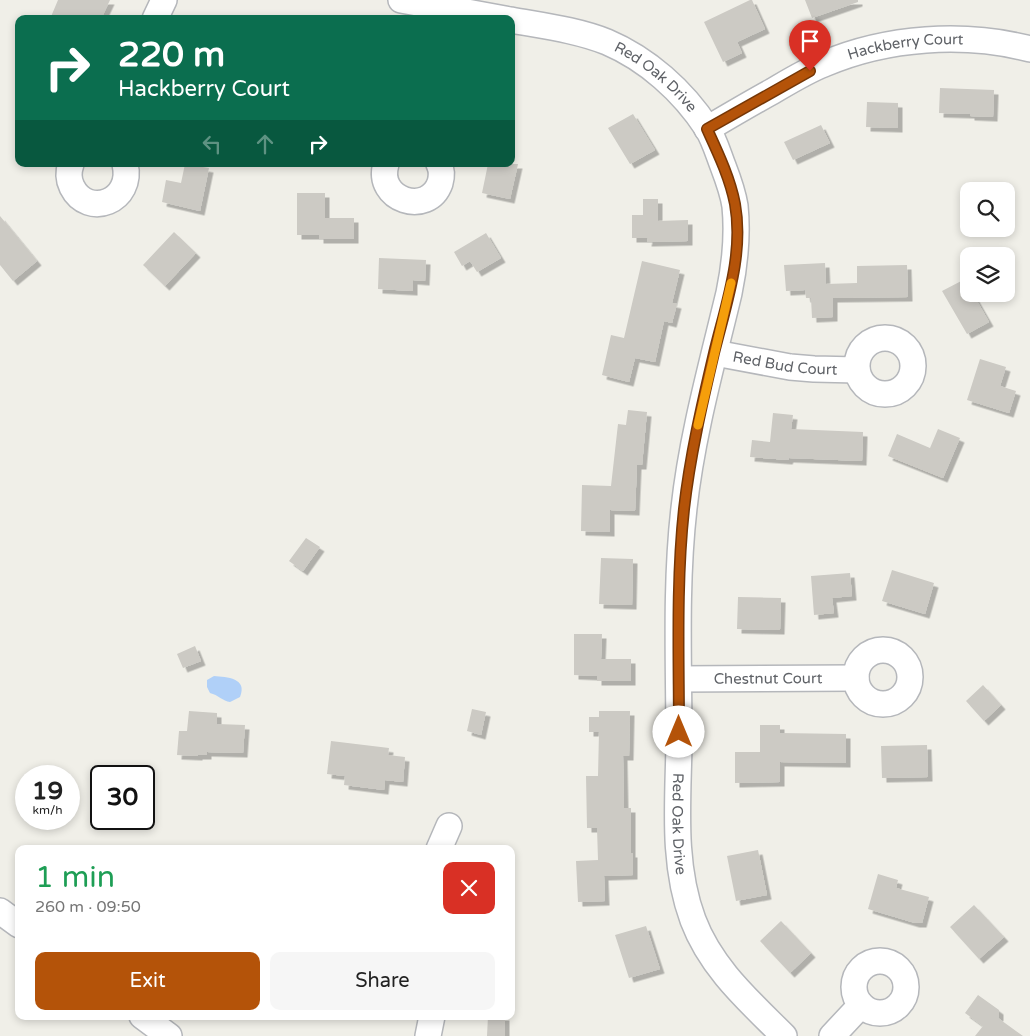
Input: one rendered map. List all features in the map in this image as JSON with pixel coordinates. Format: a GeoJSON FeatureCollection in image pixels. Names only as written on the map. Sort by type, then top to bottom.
{"type":"FeatureCollection","features":[{"type":"Feature","properties":{"kind":"street"},"geometry":{"type":"LineString","coordinates":[[157,15],[164,0]]}},
{"type":"Feature","properties":{"kind":"street"},"geometry":{"type":"LineString","coordinates":[[401,0],[442,13],[463,15]]}},
{"type":"Feature","properties":{"kind":"street","name":"Red Oak Drive"},"geometry":{"type":"LineString","coordinates":[[515,21],[570,31],[608,43],[642,62],[667,81],[692,108],[707,129],[729,181],[735,204],[736,248],[734,271],[696,434],[684,508],[679,591],[679,853],[684,893],[701,939],[727,979],[784,1036]]}},
{"type":"Feature","properties":{"kind":"street","name":"Hackberry Court"},"geometry":{"type":"LineString","coordinates":[[707,129],[797,77],[844,56],[916,41],[957,39],[996,42],[1030,49]]}},
{"type":"Feature","properties":{"kind":"street"},"geometry":{"type":"LineString","coordinates":[[70,167],[69,175],[73,189],[83,199],[97,203],[111,200],[122,191],[126,178],[126,167]]}},
{"type":"Feature","properties":{"kind":"street"},"geometry":{"type":"LineString","coordinates":[[385,167],[384,173],[388,186],[396,196],[402,200],[409,201],[423,200],[434,193],[440,180],[440,167]]}},
{"type":"Feature","properties":{"kind":"street","name":"Red Bud Court"},"geometry":{"type":"LineString","coordinates":[[714,353],[814,370],[857,370]]}},
{"type":"Feature","properties":{"kind":"street","name":"Chestnut Court"},"geometry":{"type":"LineString","coordinates":[[679,679],[856,678]]}},
{"type":"Feature","properties":{"kind":"street"},"geometry":{"type":"LineString","coordinates":[[441,845],[449,826]]}},
{"type":"Feature","properties":{"kind":"street"},"geometry":{"type":"LineString","coordinates":[[0,911],[15,922]]}},
{"type":"Feature","properties":{"kind":"street"},"geometry":{"type":"LineString","coordinates":[[832,1036],[861,1005]]}},
{"type":"Feature","properties":{"kind":"street"},"geometry":{"type":"LineString","coordinates":[[147,1020],[169,1036]]}},
{"type":"Feature","properties":{"kind":"street"},"geometry":{"type":"LineString","coordinates":[[428,1036],[431,1020]]}},
{"type":"Feature","properties":{"kind":"water"},"geometry":{"type":"Polygon","coordinates":[[[214,676],[230,678],[239,682],[242,691],[240,697],[230,702],[210,693],[207,687],[207,680],[214,676]]]}},
{"type":"Feature","properties":{"kind":"building"},"geometry":{"type":"Polygon","coordinates":[[[58,0],[110,0],[103,15],[52,15],[58,0]]]}},
{"type":"Feature","properties":{"kind":"building"},"geometry":{"type":"Polygon","coordinates":[[[752,0],[765,29],[737,42],[742,53],[723,62],[704,22],[752,0]]]}},
{"type":"Feature","properties":{"kind":"building"},"geometry":{"type":"Polygon","coordinates":[[[805,0],[858,0],[858,2],[812,18],[805,0]]]}},
{"type":"Feature","properties":{"kind":"building"},"geometry":{"type":"Polygon","coordinates":[[[940,88],[994,90],[993,117],[939,113],[940,88]]]}},
{"type":"Feature","properties":{"kind":"building"},"geometry":{"type":"Polygon","coordinates":[[[867,102],[898,103],[898,128],[866,127],[867,102]]]}},
{"type":"Feature","properties":{"kind":"building"},"geometry":{"type":"Polygon","coordinates":[[[633,114],[655,150],[630,164],[608,128],[633,114]]]}},
{"type":"Feature","properties":{"kind":"building"},"geometry":{"type":"Polygon","coordinates":[[[821,125],[830,143],[793,160],[784,142],[821,125]]]}},
{"type":"Feature","properties":{"kind":"building"},"geometry":{"type":"Polygon","coordinates":[[[515,164],[518,164],[510,199],[482,193],[487,167],[515,167],[515,164]]]}},
{"type":"Feature","properties":{"kind":"building"},"geometry":{"type":"Polygon","coordinates":[[[184,167],[209,168],[200,211],[162,202],[166,180],[181,183],[184,167]]]}},
{"type":"Feature","properties":{"kind":"building"},"geometry":{"type":"Polygon","coordinates":[[[297,193],[325,193],[325,218],[354,218],[354,239],[319,239],[319,235],[297,235],[297,193]]]}},
{"type":"Feature","properties":{"kind":"building"},"geometry":{"type":"Polygon","coordinates":[[[643,199],[658,199],[658,221],[688,220],[688,241],[647,242],[648,238],[632,238],[632,215],[643,215],[643,199]]]}},
{"type":"Feature","properties":{"kind":"building"},"geometry":{"type":"Polygon","coordinates":[[[0,216],[37,261],[13,281],[0,265],[0,216]]]}},
{"type":"Feature","properties":{"kind":"building"},"geometry":{"type":"Polygon","coordinates":[[[174,232],[196,253],[165,286],[143,265],[174,232]]]}},
{"type":"Feature","properties":{"kind":"building"},"geometry":{"type":"Polygon","coordinates":[[[486,233],[501,258],[477,272],[470,261],[462,266],[454,252],[486,233]]]}},
{"type":"Feature","properties":{"kind":"building"},"geometry":{"type":"Polygon","coordinates":[[[379,258],[426,260],[425,281],[413,280],[413,291],[378,289],[379,258]]]}},
{"type":"Feature","properties":{"kind":"building"},"geometry":{"type":"Polygon","coordinates":[[[642,261],[680,270],[672,303],[677,304],[672,323],[664,321],[655,362],[635,358],[629,382],[602,375],[611,335],[624,338],[642,261]]]}},
{"type":"Feature","properties":{"kind":"building"},"geometry":{"type":"Polygon","coordinates":[[[825,263],[826,284],[857,283],[857,266],[907,265],[908,297],[833,298],[833,317],[812,318],[811,298],[806,298],[805,290],[786,291],[784,265],[825,263]]]}},
{"type":"Feature","properties":{"kind":"building"},"geometry":{"type":"Polygon","coordinates":[[[960,282],[960,302],[978,302],[989,322],[967,334],[942,291],[960,282]]]}},
{"type":"Feature","properties":{"kind":"building"},"geometry":{"type":"Polygon","coordinates":[[[980,359],[1006,367],[1000,386],[1016,391],[1009,413],[967,400],[980,359]]]}},
{"type":"Feature","properties":{"kind":"building"},"geometry":{"type":"Polygon","coordinates":[[[628,410],[647,412],[642,465],[637,465],[635,511],[610,510],[610,532],[581,531],[582,485],[611,486],[618,424],[626,425],[628,410]]]}},
{"type":"Feature","properties":{"kind":"building"},"geometry":{"type":"Polygon","coordinates":[[[773,413],[793,415],[791,429],[863,432],[862,461],[789,458],[788,460],[750,457],[752,440],[770,442],[773,413]]]}},
{"type":"Feature","properties":{"kind":"building"},"geometry":{"type":"Polygon","coordinates":[[[938,429],[960,438],[943,478],[888,456],[897,434],[930,448],[938,429]]]}},
{"type":"Feature","properties":{"kind":"building"},"geometry":{"type":"Polygon","coordinates":[[[306,538],[320,547],[303,571],[289,561],[306,538]]]}},
{"type":"Feature","properties":{"kind":"building"},"geometry":{"type":"Polygon","coordinates":[[[601,558],[633,559],[632,605],[599,604],[601,558]]]}},
{"type":"Feature","properties":{"kind":"building"},"geometry":{"type":"Polygon","coordinates":[[[892,570],[934,583],[925,614],[882,601],[892,570]]]}},
{"type":"Feature","properties":{"kind":"building"},"geometry":{"type":"Polygon","coordinates":[[[850,573],[852,596],[832,598],[834,613],[814,615],[811,576],[850,573]]]}},
{"type":"Feature","properties":{"kind":"building"},"geometry":{"type":"Polygon","coordinates":[[[738,597],[781,598],[780,630],[737,629],[738,597]]]}},
{"type":"Feature","properties":{"kind":"building"},"geometry":{"type":"Polygon","coordinates":[[[574,634],[602,634],[601,659],[631,659],[631,681],[597,681],[597,676],[574,675],[574,634]]]}},
{"type":"Feature","properties":{"kind":"building"},"geometry":{"type":"Polygon","coordinates":[[[195,646],[201,661],[183,668],[177,654],[195,646]]]}},
{"type":"Feature","properties":{"kind":"building"},"geometry":{"type":"Polygon","coordinates":[[[983,685],[1001,705],[984,721],[966,701],[983,685]]]}},
{"type":"Feature","properties":{"kind":"building"},"geometry":{"type":"Polygon","coordinates":[[[472,709],[486,712],[481,735],[467,731],[472,709]]]}},
{"type":"Feature","properties":{"kind":"building"},"geometry":{"type":"Polygon","coordinates":[[[189,711],[217,713],[217,724],[245,725],[243,753],[207,752],[207,755],[198,756],[177,755],[179,731],[187,731],[189,711]]]}},
{"type":"Feature","properties":{"kind":"building"},"geometry":{"type":"Polygon","coordinates":[[[599,711],[630,711],[629,756],[623,756],[624,808],[631,808],[633,875],[604,876],[605,901],[578,902],[576,861],[598,860],[597,828],[587,828],[586,776],[598,776],[599,732],[589,732],[589,717],[599,717],[599,711]]]}},
{"type":"Feature","properties":{"kind":"building"},"geometry":{"type":"Polygon","coordinates":[[[760,725],[780,725],[780,733],[846,734],[846,763],[780,762],[780,782],[735,783],[735,752],[760,752],[760,725]]]}},
{"type":"Feature","properties":{"kind":"building"},"geometry":{"type":"Polygon","coordinates":[[[331,741],[389,748],[388,755],[405,757],[403,782],[385,780],[384,790],[344,785],[345,776],[327,774],[331,741]]]}},
{"type":"Feature","properties":{"kind":"building"},"geometry":{"type":"Polygon","coordinates":[[[927,745],[928,777],[882,778],[881,746],[927,745]]]}},
{"type":"Feature","properties":{"kind":"building"},"geometry":{"type":"Polygon","coordinates":[[[758,850],[767,895],[736,901],[727,856],[758,850]]]}},
{"type":"Feature","properties":{"kind":"building"},"geometry":{"type":"Polygon","coordinates":[[[878,874],[898,880],[896,888],[929,897],[922,923],[915,923],[868,909],[878,874]]]}},
{"type":"Feature","properties":{"kind":"building"},"geometry":{"type":"Polygon","coordinates":[[[974,905],[1004,937],[979,959],[950,927],[974,905]]]}},
{"type":"Feature","properties":{"kind":"building"},"geometry":{"type":"Polygon","coordinates":[[[781,921],[811,953],[790,973],[760,941],[781,921]]]}},
{"type":"Feature","properties":{"kind":"building"},"geometry":{"type":"Polygon","coordinates":[[[646,926],[660,969],[629,978],[615,935],[646,926]]]}},
{"type":"Feature","properties":{"kind":"building"},"geometry":{"type":"Polygon","coordinates":[[[978,995],[999,1010],[998,1018],[1023,1036],[975,1036],[983,1026],[965,1013],[978,995]]]}},
{"type":"Feature","properties":{"kind":"building"},"geometry":{"type":"Polygon","coordinates":[[[488,1020],[505,1020],[505,1036],[487,1036],[488,1020]]]}},
{"type":"Feature","properties":{"kind":"slow traffic"},"geometry":{"type":"LineString","coordinates":[[698,425],[731,283]]}},
{"type":"Feature","properties":{"kind":"route"},"geometry":{"type":"LineString","coordinates":[[679,732],[678,610],[684,508],[696,434],[730,293],[736,248],[735,204],[729,181],[707,129],[810,71]]}}]}
